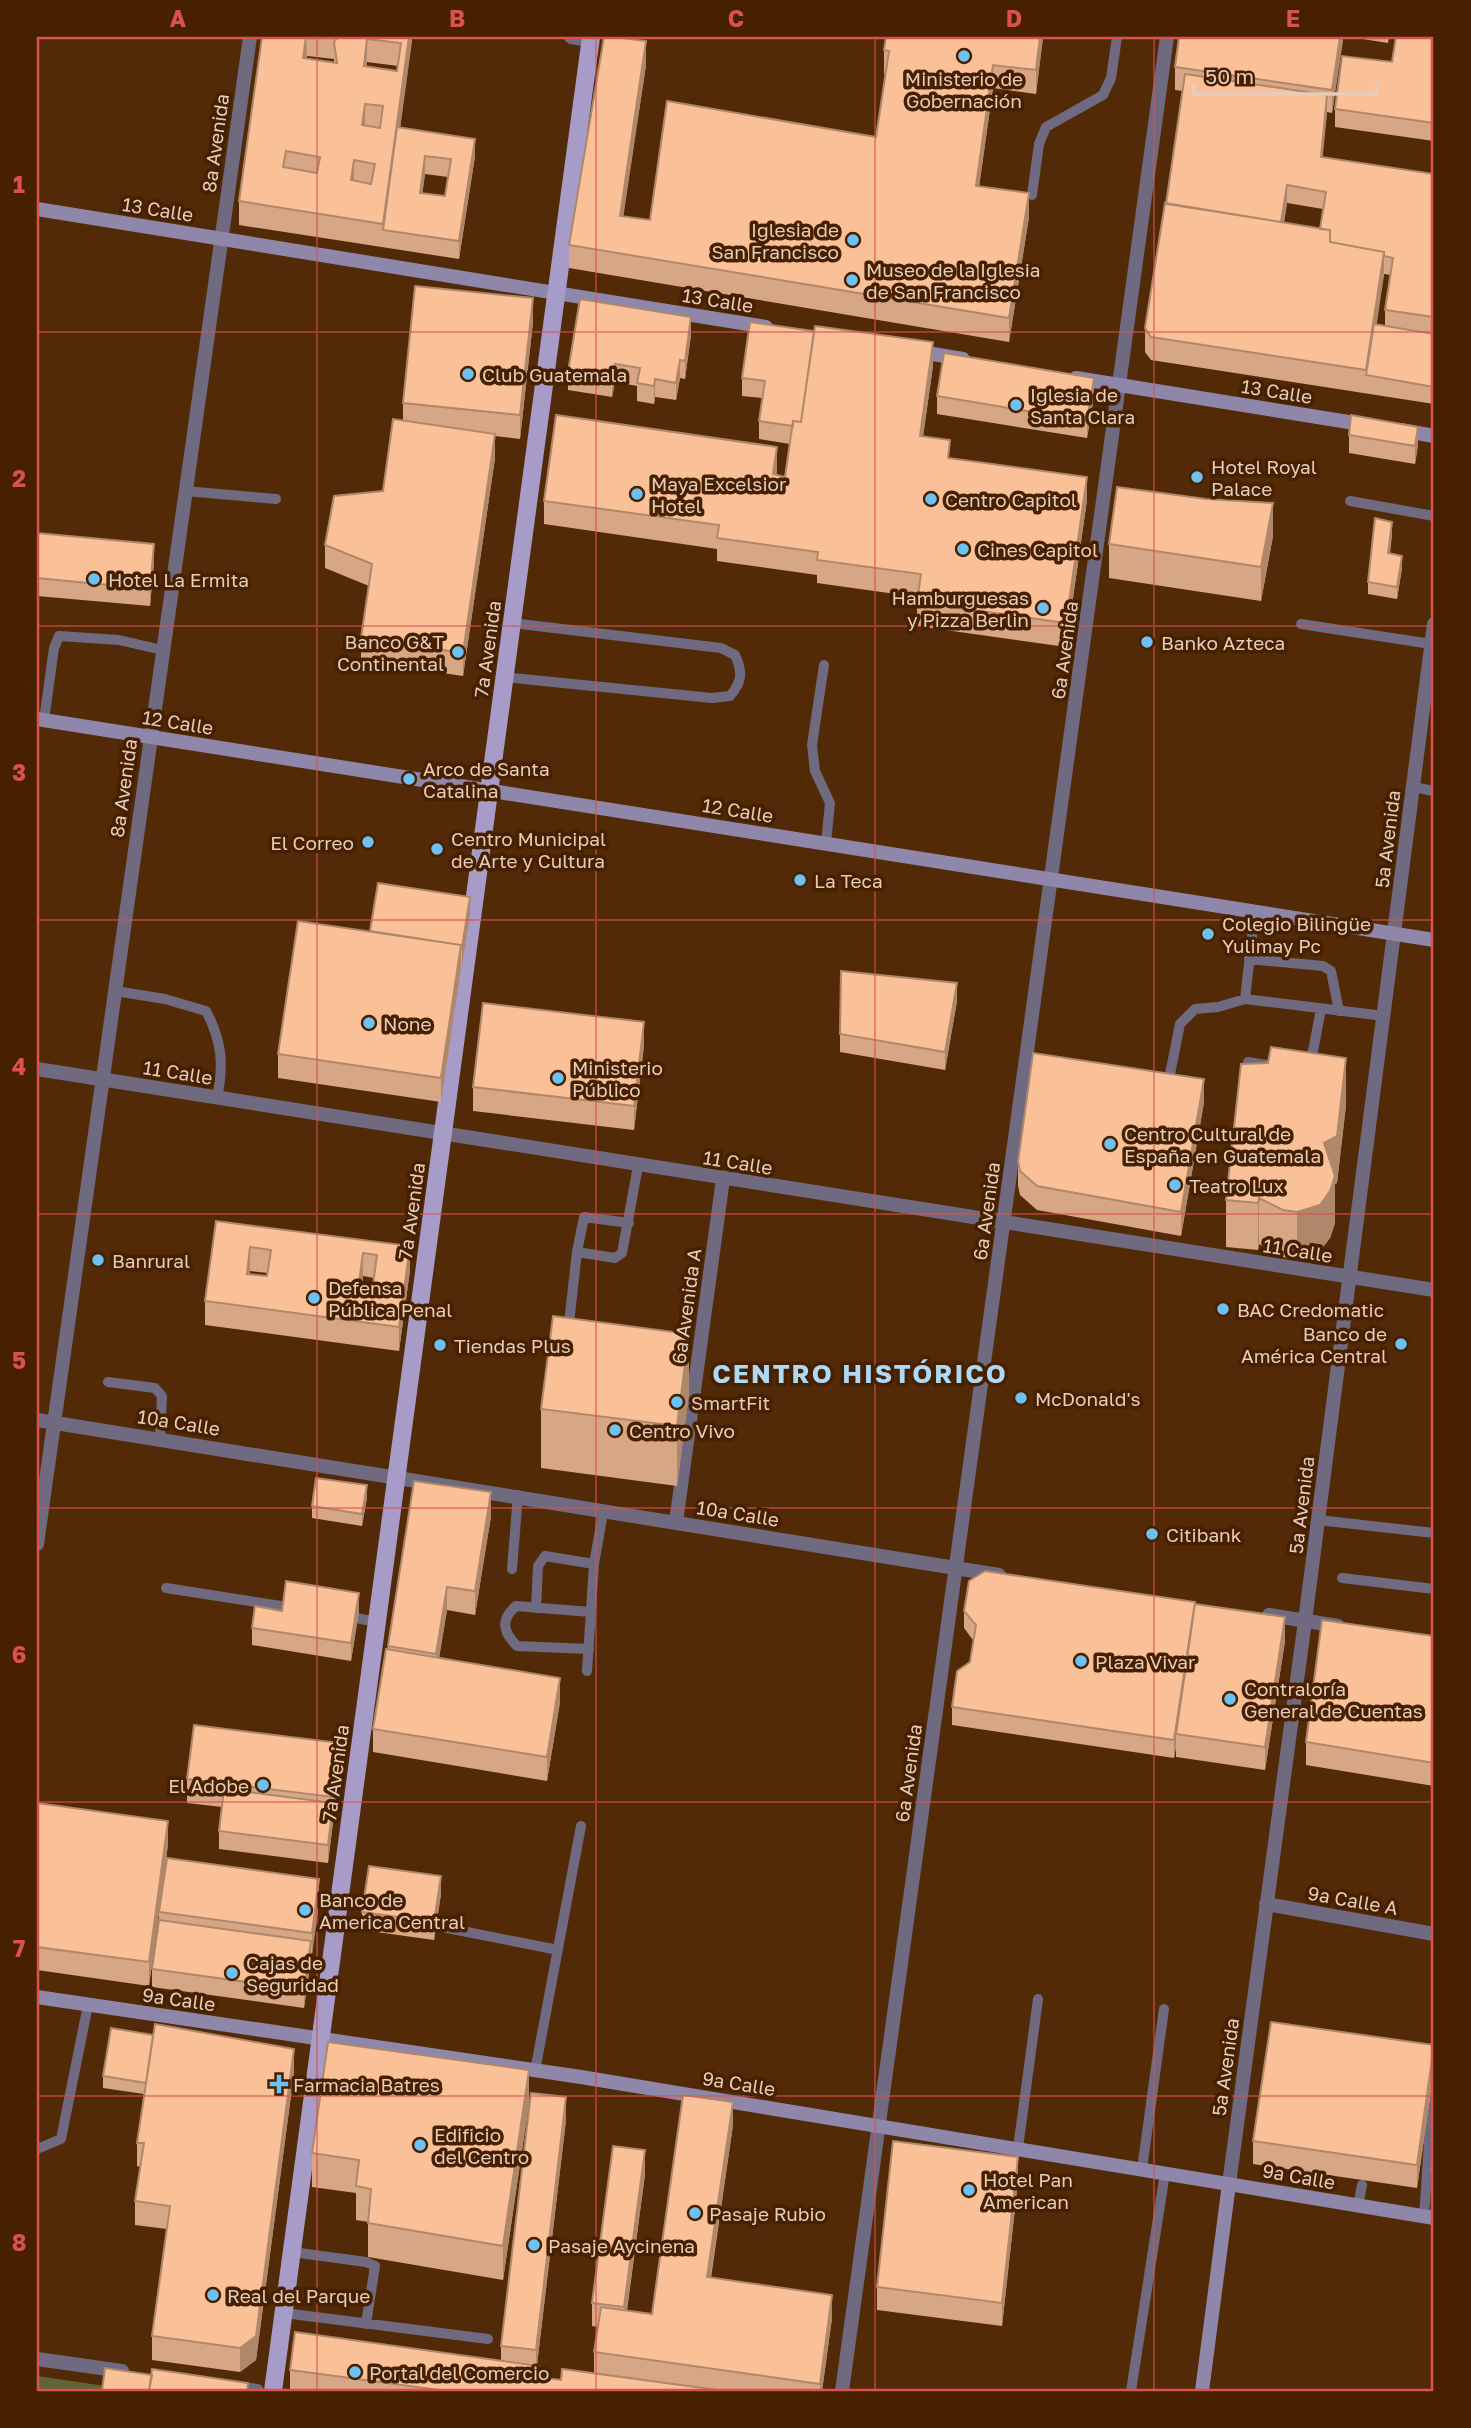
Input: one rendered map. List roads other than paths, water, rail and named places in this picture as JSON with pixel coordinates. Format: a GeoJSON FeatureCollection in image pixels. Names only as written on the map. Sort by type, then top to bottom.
{"type":"FeatureCollection","features":[{"type":"Feature","properties":{"kind":"main road","name":"7a Avenida"},"geometry":{"type":"LineString","coordinates":[[273,2391],[591,38]]}},
{"type":"Feature","properties":{"kind":"street","name":"8a Avenida"},"geometry":{"type":"LineString","coordinates":[[37,1544],[40,1496],[54,1422],[250,37]]}},
{"type":"Feature","properties":{"kind":"street"},"geometry":{"type":"LineString","coordinates":[[571,37],[591,38]]}},
{"type":"Feature","properties":{"kind":"street","name":"6a Avenida"},"geometry":{"type":"LineString","coordinates":[[842,2391],[1167,37]]}},
{"type":"Feature","properties":{"kind":"street","name":"13 Calle"},"geometry":{"type":"LineString","coordinates":[[37,209],[783,330]]}},
{"type":"Feature","properties":{"kind":"street"},"geometry":{"type":"LineString","coordinates":[[894,348],[976,361]]}},
{"type":"Feature","properties":{"kind":"street","name":"13 Calle"},"geometry":{"type":"LineString","coordinates":[[1059,375],[1434,436]]}},
{"type":"Feature","properties":{"kind":"street","name":"5a Avenida"},"geometry":{"type":"LineString","coordinates":[[1202,2391],[1434,624]]}},
{"type":"Feature","properties":{"kind":"street","name":"12 Calle"},"geometry":{"type":"LineString","coordinates":[[41,720],[1434,940]]}},
{"type":"Feature","properties":{"kind":"street","name":"11 Calle"},"geometry":{"type":"LineString","coordinates":[[37,1069],[1434,1290]]}},
{"type":"Feature","properties":{"kind":"street","name":"6a Avenida A"},"geometry":{"type":"LineString","coordinates":[[676,1522],[723,1179]]}},
{"type":"Feature","properties":{"kind":"street","name":"10a Calle"},"geometry":{"type":"LineString","coordinates":[[37,1420],[518,1495],[603,1513],[676,1522],[1018,1578]]}},
{"type":"Feature","properties":{"kind":"street"},"geometry":{"type":"LineString","coordinates":[[1258,1614],[1354,1628]]}},
{"type":"Feature","properties":{"kind":"street","name":"9a Calle A"},"geometry":{"type":"LineString","coordinates":[[1266,1904],[1434,1934]]}},
{"type":"Feature","properties":{"kind":"street","name":"9a Calle"},"geometry":{"type":"LineString","coordinates":[[37,1997],[879,2125],[1429,2218]]}},
{"type":"Feature","properties":{"kind":"street"},"geometry":{"type":"LineString","coordinates":[[37,2359],[132,2372]]}},
{"type":"Feature","properties":{"kind":"street"},"geometry":{"type":"LineString","coordinates":[[214,2384],[257,2391]]}},
{"type":"Feature","properties":{"kind":"lane"},"geometry":{"type":"LineString","coordinates":[[1032,195],[1040,144],[1046,127],[1102,95],[1111,78],[1117,37]]}},
{"type":"Feature","properties":{"kind":"lane"},"geometry":{"type":"LineString","coordinates":[[185,491],[276,499]]}},
{"type":"Feature","properties":{"kind":"lane"},"geometry":{"type":"LineString","coordinates":[[1350,501],[1434,516]]}},
{"type":"Feature","properties":{"kind":"lane"},"geometry":{"type":"LineString","coordinates":[[503,677],[712,698],[730,696],[739,684],[741,669],[735,655],[721,648],[512,623]]}},
{"type":"Feature","properties":{"kind":"lane"},"geometry":{"type":"LineString","coordinates":[[1301,624],[1432,644]]}},
{"type":"Feature","properties":{"kind":"lane"},"geometry":{"type":"LineString","coordinates":[[41,720],[54,648],[59,636],[119,640],[162,650]]}},
{"type":"Feature","properties":{"kind":"lane"},"geometry":{"type":"LineString","coordinates":[[824,666],[812,745],[815,771],[830,803],[826,844]]}},
{"type":"Feature","properties":{"kind":"lane"},"geometry":{"type":"LineString","coordinates":[[1413,787],[1434,791]]}},
{"type":"Feature","properties":{"kind":"lane"},"geometry":{"type":"LineString","coordinates":[[1245,999],[1255,911]]}},
{"type":"Feature","properties":{"kind":"lane"},"geometry":{"type":"LineString","coordinates":[[1250,959],[1323,967],[1331,971],[1339,1011]]}},
{"type":"Feature","properties":{"kind":"lane"},"geometry":{"type":"LineString","coordinates":[[115,991],[165,999],[205,1011],[215,1028],[222,1055],[217,1098]]}},
{"type":"Feature","properties":{"kind":"lane"},"geometry":{"type":"LineString","coordinates":[[1170,1079],[1180,1024],[1195,1009],[1217,1007],[1245,999],[1384,1016]]}},
{"type":"Feature","properties":{"kind":"lane"},"geometry":{"type":"LineString","coordinates":[[1302,1069],[1313,1051],[1321,1009]]}},
{"type":"Feature","properties":{"kind":"lane"},"geometry":{"type":"LineString","coordinates":[[1248,1062],[1289,1068]]}},
{"type":"Feature","properties":{"kind":"lane"},"geometry":{"type":"LineString","coordinates":[[577,1252],[615,1258],[622,1253],[638,1166]]}},
{"type":"Feature","properties":{"kind":"lane"},"geometry":{"type":"LineString","coordinates":[[569,1323],[584,1217],[629,1223]]}},
{"type":"Feature","properties":{"kind":"lane"},"geometry":{"type":"LineString","coordinates":[[108,1382],[155,1388],[162,1396],[160,1439]]}},
{"type":"Feature","properties":{"kind":"lane"},"geometry":{"type":"LineString","coordinates":[[512,1569],[518,1495]]}},
{"type":"Feature","properties":{"kind":"lane"},"geometry":{"type":"LineString","coordinates":[[587,1671],[594,1564],[603,1513]]}},
{"type":"Feature","properties":{"kind":"lane"},"geometry":{"type":"LineString","coordinates":[[1318,1520],[1434,1533]]}},
{"type":"Feature","properties":{"kind":"lane"},"geometry":{"type":"LineString","coordinates":[[536,1608],[538,1566],[545,1556],[594,1564]]}},
{"type":"Feature","properties":{"kind":"lane"},"geometry":{"type":"LineString","coordinates":[[1342,1578],[1434,1589]]}},
{"type":"Feature","properties":{"kind":"lane"},"geometry":{"type":"LineString","coordinates":[[166,1588],[308,1611]]}},
{"type":"Feature","properties":{"kind":"lane"},"geometry":{"type":"LineString","coordinates":[[589,1649],[517,1646],[507,1636],[504,1626],[507,1614],[516,1606],[591,1612]]}},
{"type":"Feature","properties":{"kind":"lane"},"geometry":{"type":"LineString","coordinates":[[334,1615],[377,1622]]}},
{"type":"Feature","properties":{"kind":"lane"},"geometry":{"type":"LineString","coordinates":[[535,2071],[581,1826]]}},
{"type":"Feature","properties":{"kind":"lane"},"geometry":{"type":"LineString","coordinates":[[442,1927],[558,1950]]}},
{"type":"Feature","properties":{"kind":"lane"},"geometry":{"type":"LineString","coordinates":[[1018,2148],[1038,1999]]}},
{"type":"Feature","properties":{"kind":"lane"},"geometry":{"type":"LineString","coordinates":[[37,2150],[61,2139],[88,2005]]}},
{"type":"Feature","properties":{"kind":"lane"},"geometry":{"type":"LineString","coordinates":[[1142,2169],[1164,2009]]}},
{"type":"Feature","properties":{"kind":"lane"},"geometry":{"type":"LineString","coordinates":[[1429,2218],[1434,2066]]}},
{"type":"Feature","properties":{"kind":"lane"},"geometry":{"type":"LineString","coordinates":[[1131,2391],[1165,2173]]}},
{"type":"Feature","properties":{"kind":"lane"},"geometry":{"type":"LineString","coordinates":[[1358,2206],[1362,2185]]}},
{"type":"Feature","properties":{"kind":"lane"},"geometry":{"type":"LineString","coordinates":[[292,2252],[366,2262],[374,2266],[366,2323]]}},
{"type":"Feature","properties":{"kind":"lane"},"geometry":{"type":"LineString","coordinates":[[284,2313],[488,2339]]}},
{"type":"Feature","properties":{"kind":"place","name":"Ministerio de Gobernación"},"geometry":{"type":"Point","coordinates":[964,56]}},
{"type":"Feature","properties":{"kind":"place","name":"Iglesia de San Francisco"},"geometry":{"type":"Point","coordinates":[853,240]}},
{"type":"Feature","properties":{"kind":"place","name":"Museo de la Iglesia de San Francisco"},"geometry":{"type":"Point","coordinates":[852,280]}},
{"type":"Feature","properties":{"kind":"place","name":"Club Guatemala"},"geometry":{"type":"Point","coordinates":[468,374]}},
{"type":"Feature","properties":{"kind":"place","name":"Iglesia de Santa Clara"},"geometry":{"type":"Point","coordinates":[1016,405]}},
{"type":"Feature","properties":{"kind":"place","name":"Hotel Royal Palace"},"geometry":{"type":"Point","coordinates":[1197,477]}},
{"type":"Feature","properties":{"kind":"place","name":"Maya Excelsior Hotel"},"geometry":{"type":"Point","coordinates":[637,494]}},
{"type":"Feature","properties":{"kind":"place","name":"Centro Capitol"},"geometry":{"type":"Point","coordinates":[931,499]}},
{"type":"Feature","properties":{"kind":"place","name":"Cines Capitol"},"geometry":{"type":"Point","coordinates":[963,549]}},
{"type":"Feature","properties":{"kind":"place","name":"Hotel La Ermita"},"geometry":{"type":"Point","coordinates":[94,579]}},
{"type":"Feature","properties":{"kind":"place","name":"Hamburguesas y Pizza Berlin"},"geometry":{"type":"Point","coordinates":[1043,608]}},
{"type":"Feature","properties":{"kind":"place","name":"Banko Azteca"},"geometry":{"type":"Point","coordinates":[1147,642]}},
{"type":"Feature","properties":{"kind":"place","name":"Banco G&T Continental"},"geometry":{"type":"Point","coordinates":[458,652]}},
{"type":"Feature","properties":{"kind":"place","name":"Arco de Santa Catalina"},"geometry":{"type":"Point","coordinates":[409,779]}},
{"type":"Feature","properties":{"kind":"place","name":"El Correo"},"geometry":{"type":"Point","coordinates":[368,842]}},
{"type":"Feature","properties":{"kind":"place","name":"Centro Municipal de Arte y Cultura"},"geometry":{"type":"Point","coordinates":[437,849]}},
{"type":"Feature","properties":{"kind":"place","name":"La Teca"},"geometry":{"type":"Point","coordinates":[800,880]}},
{"type":"Feature","properties":{"kind":"place","name":"Colegio Bilingüe Yulimay Pc"},"geometry":{"type":"Point","coordinates":[1208,934]}},
{"type":"Feature","properties":{"kind":"place","name":"None"},"geometry":{"type":"Point","coordinates":[369,1023]}},
{"type":"Feature","properties":{"kind":"place","name":"Ministerio Público"},"geometry":{"type":"Point","coordinates":[558,1078]}},
{"type":"Feature","properties":{"kind":"place","name":"Centro Cultural de España en Guatemala"},"geometry":{"type":"Point","coordinates":[1110,1144]}},
{"type":"Feature","properties":{"kind":"place","name":"Teatro Lux"},"geometry":{"type":"Point","coordinates":[1175,1185]}},
{"type":"Feature","properties":{"kind":"place","name":"Banrural"},"geometry":{"type":"Point","coordinates":[98,1260]}},
{"type":"Feature","properties":{"kind":"place","name":"Defensa Pública Penal"},"geometry":{"type":"Point","coordinates":[314,1298]}},
{"type":"Feature","properties":{"kind":"place","name":"BAC Credomatic"},"geometry":{"type":"Point","coordinates":[1223,1309]}},
{"type":"Feature","properties":{"kind":"place","name":"Banco de América Central"},"geometry":{"type":"Point","coordinates":[1401,1344]}},
{"type":"Feature","properties":{"kind":"place","name":"Tiendas Plus"},"geometry":{"type":"Point","coordinates":[440,1345]}},
{"type":"Feature","properties":{"kind":"place","name":"McDonald's"},"geometry":{"type":"Point","coordinates":[1021,1398]}},
{"type":"Feature","properties":{"kind":"place","name":"SmartFit"},"geometry":{"type":"Point","coordinates":[677,1402]}},
{"type":"Feature","properties":{"kind":"place","name":"Centro Vivo"},"geometry":{"type":"Point","coordinates":[615,1430]}},
{"type":"Feature","properties":{"kind":"place","name":"Citibank"},"geometry":{"type":"Point","coordinates":[1152,1534]}},
{"type":"Feature","properties":{"kind":"place","name":"Plaza Vivar"},"geometry":{"type":"Point","coordinates":[1081,1661]}},
{"type":"Feature","properties":{"kind":"place","name":"Contraloría General de Cuentas"},"geometry":{"type":"Point","coordinates":[1230,1699]}},
{"type":"Feature","properties":{"kind":"place","name":"El Adobe"},"geometry":{"type":"Point","coordinates":[263,1785]}},
{"type":"Feature","properties":{"kind":"place","name":"Banco de America Central"},"geometry":{"type":"Point","coordinates":[305,1910]}},
{"type":"Feature","properties":{"kind":"place","name":"Cajas de Seguridad"},"geometry":{"type":"Point","coordinates":[232,1973]}},
{"type":"Feature","properties":{"kind":"place","name":"Farmacia Batres"},"geometry":{"type":"Point","coordinates":[279,2084]}},
{"type":"Feature","properties":{"kind":"place","name":"Edificio del Centro"},"geometry":{"type":"Point","coordinates":[420,2145]}},
{"type":"Feature","properties":{"kind":"place","name":"Hotel Pan American"},"geometry":{"type":"Point","coordinates":[969,2190]}},
{"type":"Feature","properties":{"kind":"place","name":"Pasaje Rubio"},"geometry":{"type":"Point","coordinates":[695,2213]}},
{"type":"Feature","properties":{"kind":"place","name":"Pasaje Aycinena"},"geometry":{"type":"Point","coordinates":[534,2245]}},
{"type":"Feature","properties":{"kind":"place","name":"Real del Parque"},"geometry":{"type":"Point","coordinates":[213,2295]}},
{"type":"Feature","properties":{"kind":"place","name":"Portal del Comercio"},"geometry":{"type":"Point","coordinates":[355,2372]}},
{"type":"Feature","properties":{"kind":"district","name":"CENTRO HISTÓRICO"},"geometry":{"type":"Point","coordinates":[860,1373]}}]}
